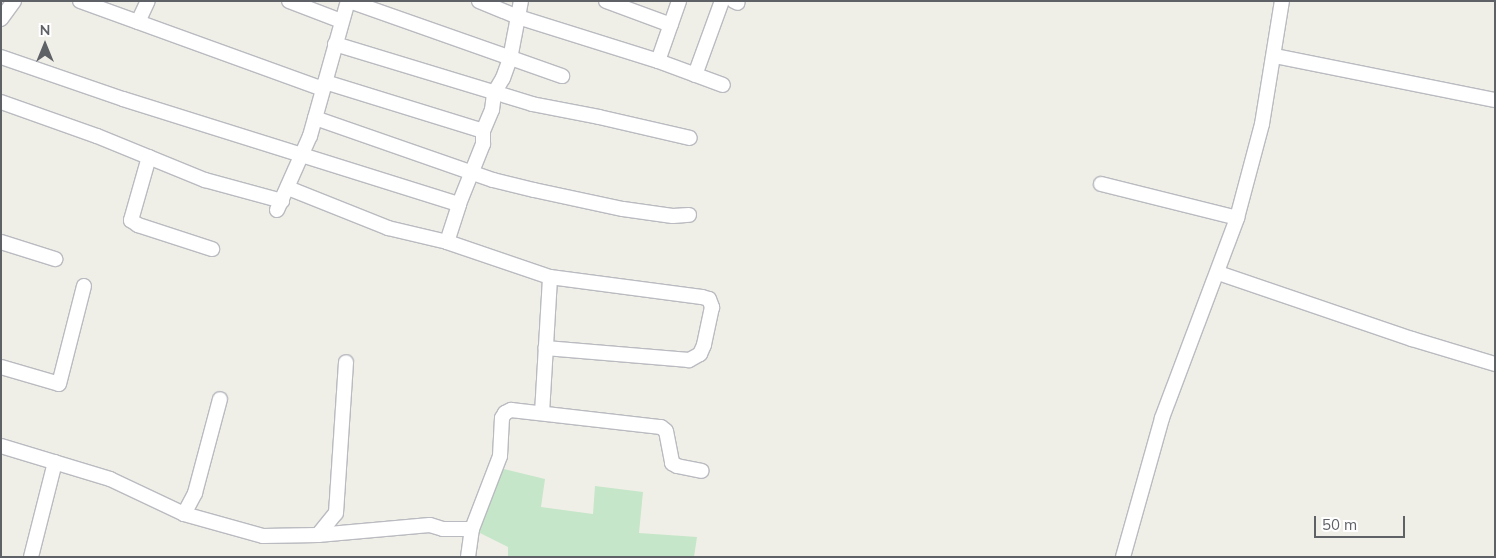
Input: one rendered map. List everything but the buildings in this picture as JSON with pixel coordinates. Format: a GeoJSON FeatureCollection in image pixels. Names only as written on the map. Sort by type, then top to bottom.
{"type":"FeatureCollection","features":[{"type":"Feature","properties":{"kind":"street"},"geometry":{"type":"LineString","coordinates":[[1,19],[14,1]]}},
{"type":"Feature","properties":{"kind":"street"},"geometry":{"type":"LineString","coordinates":[[80,1],[324,86],[483,131]]}},
{"type":"Feature","properties":{"kind":"street"},"geometry":{"type":"LineString","coordinates":[[138,22],[148,1]]}},
{"type":"Feature","properties":{"kind":"street"},"geometry":{"type":"LineString","coordinates":[[289,1],[341,21]]}},
{"type":"Feature","properties":{"kind":"street"},"geometry":{"type":"LineString","coordinates":[[282,200],[303,154],[315,118],[341,21],[349,1],[562,76]]}},
{"type":"Feature","properties":{"kind":"street"},"geometry":{"type":"LineString","coordinates":[[479,1],[518,17],[658,61],[723,85]]}},
{"type":"Feature","properties":{"kind":"street"},"geometry":{"type":"LineString","coordinates":[[447,242],[459,204],[474,172],[483,144],[483,131],[492,110],[494,94],[503,78],[510,59],[521,1]]}},
{"type":"Feature","properties":{"kind":"street"},"geometry":{"type":"LineString","coordinates":[[606,1],[671,25]]}},
{"type":"Feature","properties":{"kind":"street"},"geometry":{"type":"LineString","coordinates":[[658,61],[679,1]]}},
{"type":"Feature","properties":{"kind":"street"},"geometry":{"type":"LineString","coordinates":[[695,75],[722,1]]}},
{"type":"Feature","properties":{"kind":"street"},"geometry":{"type":"LineString","coordinates":[[1123,557],[1162,418],[1182,360],[1218,273],[1237,218],[1262,124],[1282,1]]}},
{"type":"Feature","properties":{"kind":"street"},"geometry":{"type":"LineString","coordinates":[[335,44],[494,94],[532,104],[599,116],[690,138]]}},
{"type":"Feature","properties":{"kind":"street"},"geometry":{"type":"LineString","coordinates":[[1274,56],[1492,99]]}},
{"type":"Feature","properties":{"kind":"street"},"geometry":{"type":"LineString","coordinates":[[1,57],[123,99],[459,204]]}},
{"type":"Feature","properties":{"kind":"street"},"geometry":{"type":"LineString","coordinates":[[1,102],[97,136],[205,180],[447,242],[550,277],[702,297],[709,299],[712,307],[704,345],[700,354],[689,360],[546,348]]}},
{"type":"Feature","properties":{"kind":"street"},"geometry":{"type":"LineString","coordinates":[[315,118],[493,180],[580,201],[673,216],[689,215]]}},
{"type":"Feature","properties":{"kind":"street"},"geometry":{"type":"LineString","coordinates":[[149,157],[131,220],[212,249]]}},
{"type":"Feature","properties":{"kind":"street"},"geometry":{"type":"LineString","coordinates":[[1101,184],[1237,218]]}},
{"type":"Feature","properties":{"kind":"street"},"geometry":{"type":"LineString","coordinates":[[1,242],[55,259]]}},
{"type":"Feature","properties":{"kind":"street"},"geometry":{"type":"LineString","coordinates":[[1218,273],[1412,339],[1495,364]]}},
{"type":"Feature","properties":{"kind":"street"},"geometry":{"type":"LineString","coordinates":[[542,413],[550,277]]}},
{"type":"Feature","properties":{"kind":"street"},"geometry":{"type":"LineString","coordinates":[[1,367],[59,384],[84,286]]}},
{"type":"Feature","properties":{"kind":"street"},"geometry":{"type":"LineString","coordinates":[[318,535],[336,513],[346,362]]}},
{"type":"Feature","properties":{"kind":"street"},"geometry":{"type":"LineString","coordinates":[[184,514],[195,493],[220,399]]}},
{"type":"Feature","properties":{"kind":"street"},"geometry":{"type":"LineString","coordinates":[[468,557],[472,528],[500,456],[502,418],[505,412],[511,410],[662,427],[666,431],[672,463],[677,466],[702,471]]}},
{"type":"Feature","properties":{"kind":"street"},"geometry":{"type":"LineString","coordinates":[[1,446],[110,479],[184,514],[263,536],[318,535],[430,525],[443,528],[472,528]]}},
{"type":"Feature","properties":{"kind":"street"},"geometry":{"type":"LineString","coordinates":[[31,557],[56,462]]}},
{"type":"Feature","properties":{"kind":"green space"},"geometry":{"type":"Polygon","coordinates":[[[496,467],[545,479],[541,507],[593,514],[595,486],[643,492],[639,533],[697,537],[694,557],[508,557],[508,547],[472,529],[496,467]]]}}]}
